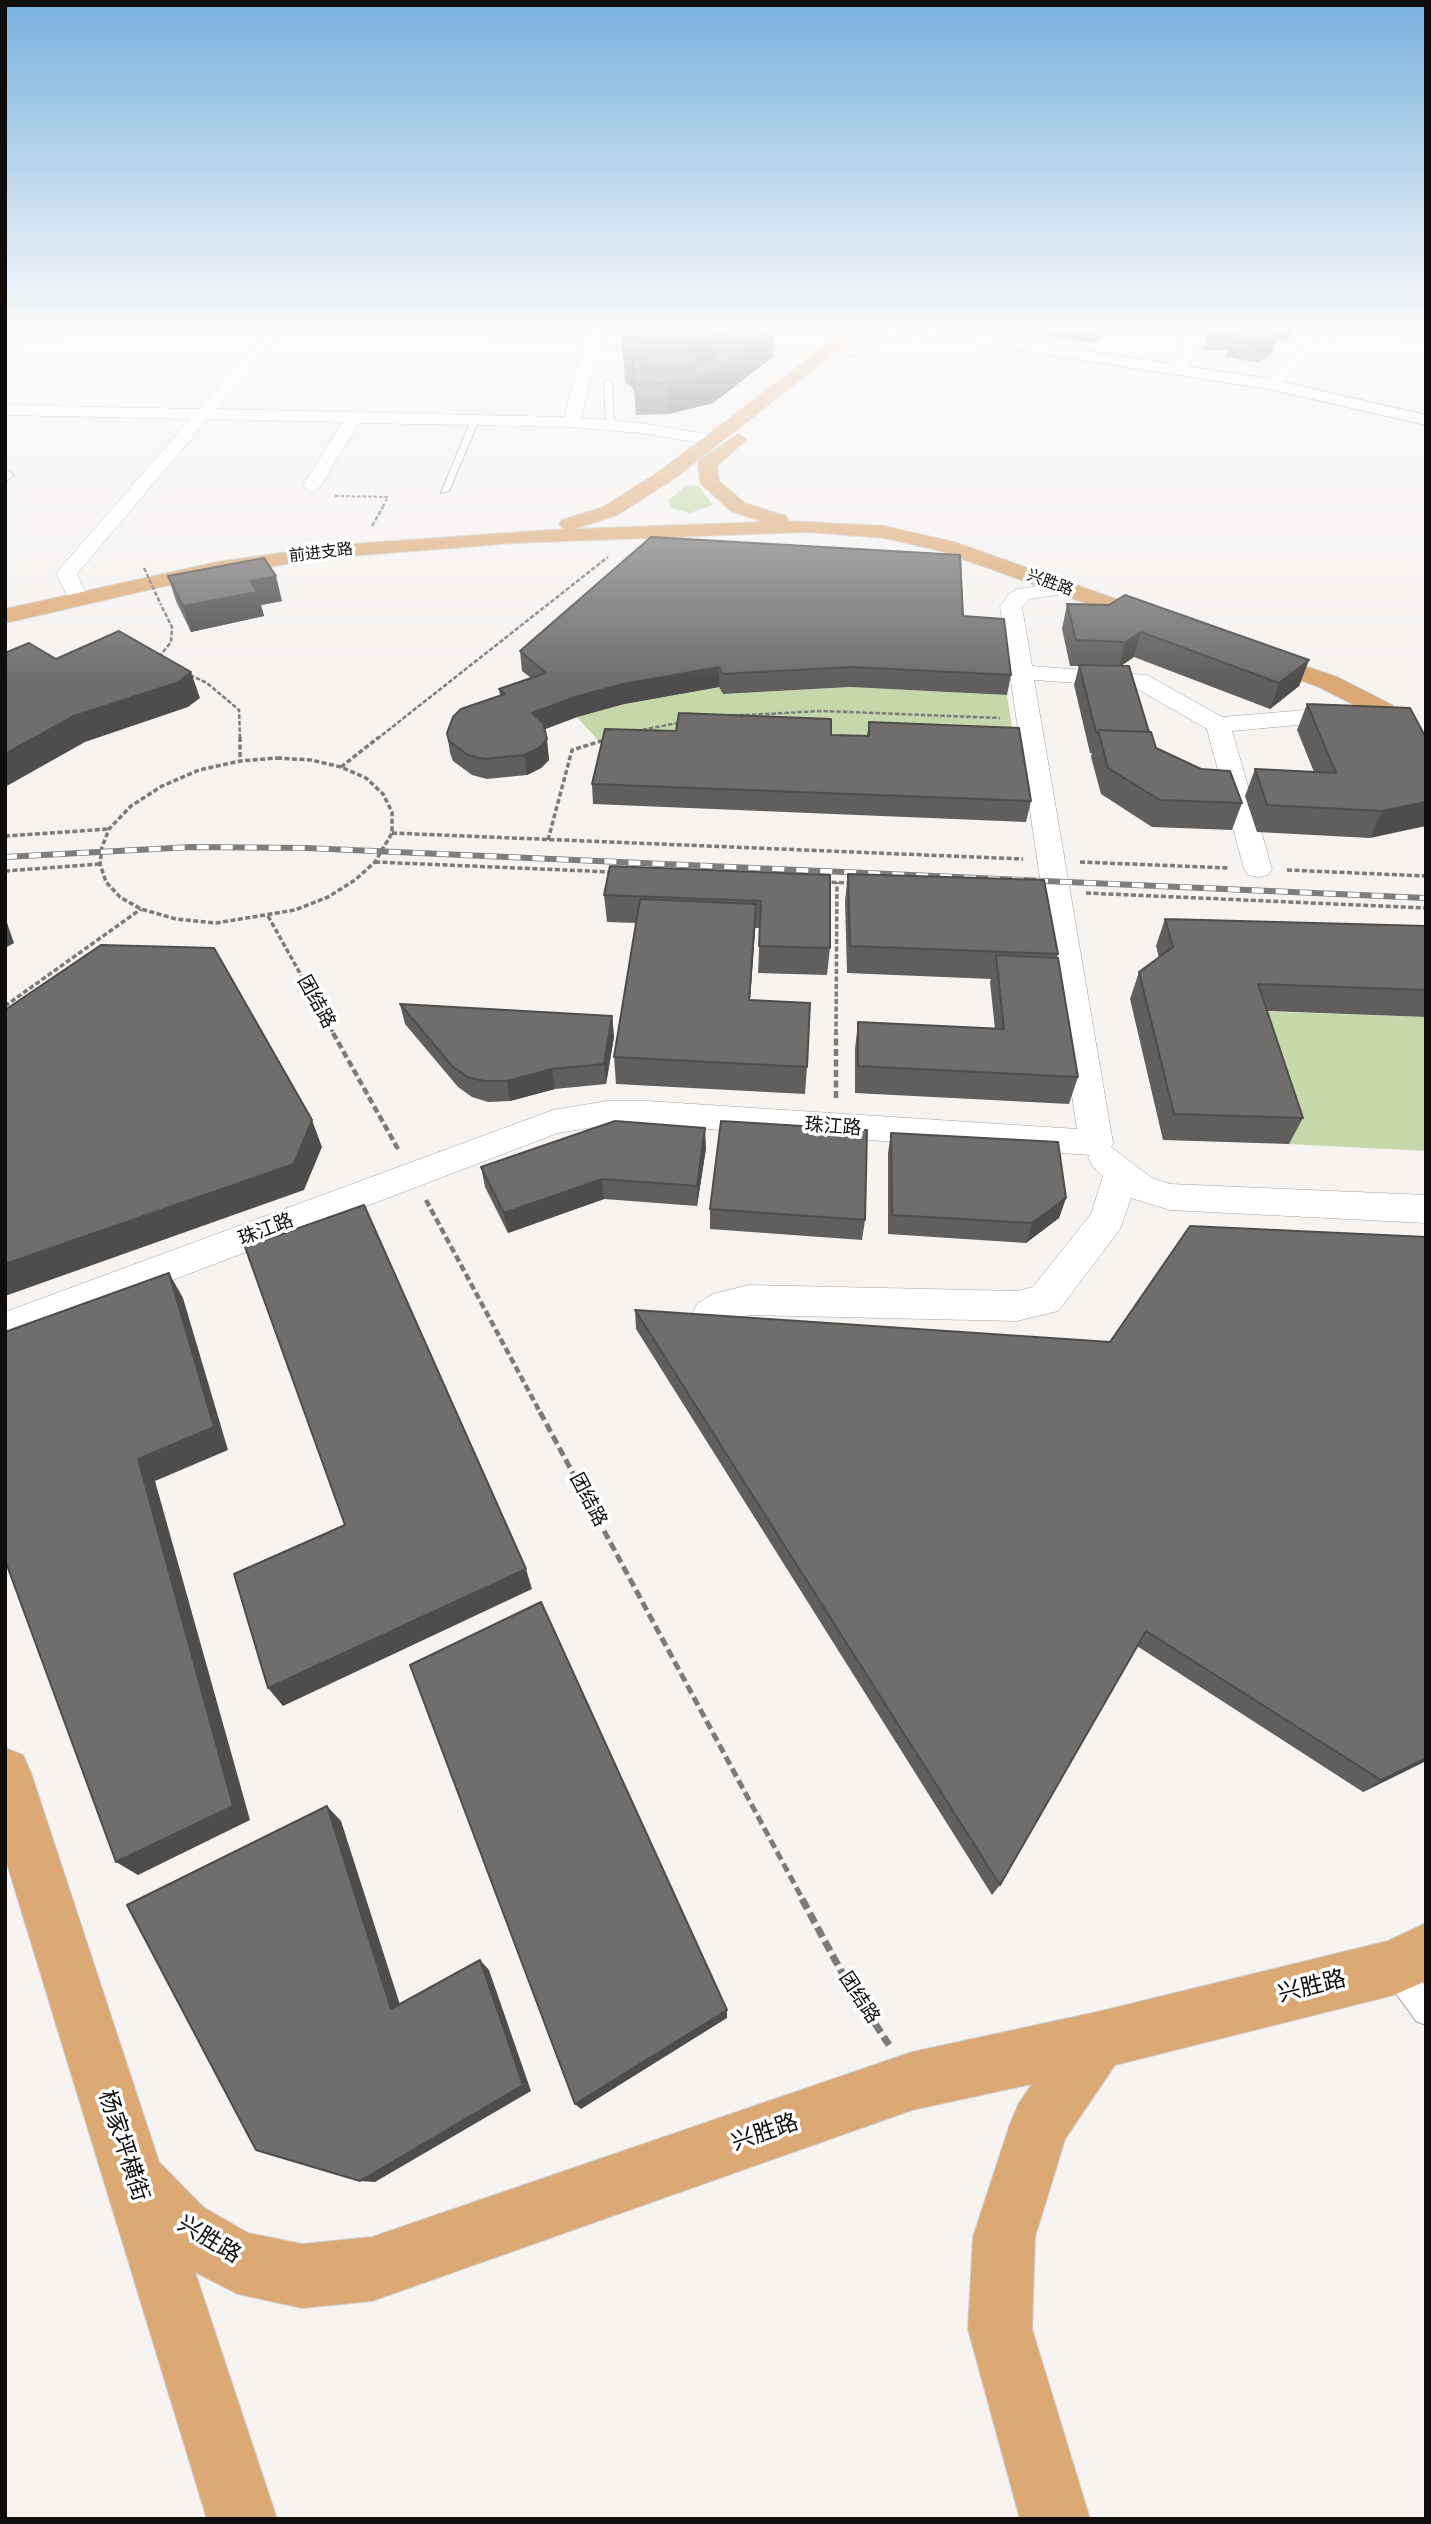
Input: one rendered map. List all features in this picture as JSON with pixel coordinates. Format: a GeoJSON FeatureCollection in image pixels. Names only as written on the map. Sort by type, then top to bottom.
{"type":"FeatureCollection","features":[{"type":"Feature","properties":{"kind":"main road"},"geometry":{"type":"LineString","coordinates":[[514,537],[610,511],[667,475],[705,446]]}},
{"type":"Feature","properties":{"kind":"main road"},"geometry":{"type":"LineString","coordinates":[[729,446],[708,464],[706,476],[716,490],[738,507],[807,526]]}},
{"type":"Feature","properties":{"kind":"main road"},"geometry":{"type":"LineString","coordinates":[[667,475],[654,499],[657,508],[683,516],[709,512],[720,503],[716,490]]}},
{"type":"Feature","properties":{"kind":"main road","name":"兴胜路"},"geometry":{"type":"LineString","coordinates":[[643,532],[807,526],[918,538],[1184,631]]}},
{"type":"Feature","properties":{"kind":"main road","name":"前进支路"},"geometry":{"type":"LineString","coordinates":[[5,616],[77,598],[276,559],[396,545],[643,532]]}},
{"type":"Feature","properties":{"kind":"main road"},"geometry":{"type":"LineString","coordinates":[[1236,649],[1328,682],[1383,710],[1426,750]]}},
{"type":"Feature","properties":{"kind":"main road","name":"杨家坪横街"},"geometry":{"type":"LineString","coordinates":[[5,1773],[242,2519]]}},
{"type":"Feature","properties":{"kind":"main road","name":"兴胜路"},"geometry":{"type":"LineString","coordinates":[[133,2179],[181,2229],[239,2262],[302,2276],[372,2269],[912,2081],[1097,2041],[1410,1959]]}},
{"type":"Feature","properties":{"kind":"main road"},"geometry":{"type":"LineString","coordinates":[[1055,2519],[1000,2329],[1003,2237],[1040,2124],[1097,2041]]}},
{"type":"Feature","properties":{"kind":"street"},"geometry":{"type":"LineString","coordinates":[[77,598],[66,573],[175,446]]}},
{"type":"Feature","properties":{"kind":"street"},"geometry":{"type":"LineString","coordinates":[[312,486],[336,446]]}},
{"type":"Feature","properties":{"kind":"street"},"geometry":{"type":"LineString","coordinates":[[1065,589],[1024,593],[1016,598],[1011,607],[1096,1143],[1104,1157],[1140,1188],[1170,1197],[1426,1209]]}},
{"type":"Feature","properties":{"kind":"street"},"geometry":{"type":"LineString","coordinates":[[1022,673],[1139,680],[1218,725],[1383,710]]}},
{"type":"Feature","properties":{"kind":"street"},"geometry":{"type":"LineString","coordinates":[[1218,725],[1258,869]]}},
{"type":"Feature","properties":{"kind":"street","name":"珠江路"},"geometry":{"type":"LineString","coordinates":[[5,1328],[554,1122],[607,1113],[1096,1143]]}},
{"type":"Feature","properties":{"kind":"street"},"geometry":{"type":"LineString","coordinates":[[702,1333],[710,1315],[726,1305],[749,1300],[1017,1306],[1045,1300],[1107,1219],[1121,1173]]}},
{"type":"Feature","properties":{"kind":"lane"},"geometry":{"type":"LineString","coordinates":[[444,491],[464,446]]}},
{"type":"Feature","properties":{"kind":"lane"},"geometry":{"type":"LineString","coordinates":[[5,471],[9,475],[5,479]]}},
{"type":"Feature","properties":{"kind":"lane"},"geometry":{"type":"LineString","coordinates":[[1410,1959],[1426,2011]]}},
{"type":"Feature","properties":{"kind":"path"},"geometry":{"type":"LineString","coordinates":[[335,496],[388,497],[371,527]]}},
{"type":"Feature","properties":{"kind":"path"},"geometry":{"type":"LineString","coordinates":[[341,767],[643,532]]}},
{"type":"Feature","properties":{"kind":"path"},"geometry":{"type":"LineString","coordinates":[[144,568],[172,628],[171,642],[157,660],[167,664]]}},
{"type":"Feature","properties":{"kind":"path"},"geometry":{"type":"LineString","coordinates":[[187,674],[208,683],[239,710],[240,761]]}},
{"type":"Feature","properties":{"kind":"path"},"geometry":{"type":"LineString","coordinates":[[723,716],[822,711],[1029,719]]}},
{"type":"Feature","properties":{"kind":"path"},"geometry":{"type":"LineString","coordinates":[[633,732],[684,721]]}},
{"type":"Feature","properties":{"kind":"path"},"geometry":{"type":"LineString","coordinates":[[548,840],[572,750],[610,738]]}},
{"type":"Feature","properties":{"kind":"path"},"geometry":{"type":"LineString","coordinates":[[276,758],[311,760],[341,767],[366,778],[383,794],[392,812],[392,833],[376,862],[355,880],[328,897],[268,916],[216,922],[176,919],[141,909],[120,897],[106,882],[100,864],[102,847],[109,829],[131,806],[162,786],[199,770],[240,761],[276,758]]}},
{"type":"Feature","properties":{"kind":"path"},"geometry":{"type":"LineString","coordinates":[[5,836],[109,829]]}},
{"type":"Feature","properties":{"kind":"path"},"geometry":{"type":"LineString","coordinates":[[392,833],[1426,876]]}},
{"type":"Feature","properties":{"kind":"path"},"geometry":{"type":"LineString","coordinates":[[376,862],[620,873]]}},
{"type":"Feature","properties":{"kind":"path"},"geometry":{"type":"LineString","coordinates":[[5,871],[100,864]]}},
{"type":"Feature","properties":{"kind":"path"},"geometry":{"type":"LineString","coordinates":[[824,882],[851,883]]}},
{"type":"Feature","properties":{"kind":"path"},"geometry":{"type":"LineString","coordinates":[[836,1127],[837,882]]}},
{"type":"Feature","properties":{"kind":"path"},"geometry":{"type":"LineString","coordinates":[[1057,892],[1426,908]]}},
{"type":"Feature","properties":{"kind":"path"},"geometry":{"type":"LineString","coordinates":[[5,1006],[141,909]]}},
{"type":"Feature","properties":{"kind":"path","name":"团结路"},"geometry":{"type":"LineString","coordinates":[[268,916],[413,1175],[841,1971],[912,2081]]}},
{"type":"Feature","properties":{"kind":"green space"},"geometry":{"type":"Polygon","coordinates":[[[686,485],[699,486],[713,505],[690,513],[670,508],[668,501],[686,485]]]}},
{"type":"Feature","properties":{"kind":"green space"},"geometry":{"type":"Polygon","coordinates":[[[719,687],[724,694],[850,687],[1007,695],[1015,748],[606,749],[577,717],[624,704],[719,687]]]}},
{"type":"Feature","properties":{"kind":"green space"},"geometry":{"type":"Polygon","coordinates":[[[1246,1011],[1426,1017],[1426,1151],[1289,1144],[1246,1011]]]}},
{"type":"Feature","properties":{"kind":"building"},"geometry":{"type":"Polygon","coordinates":[[[651,537],[960,555],[963,616],[1004,619],[1011,675],[851,667],[723,674],[719,667],[623,684],[575,697],[532,713],[543,723],[547,739],[539,748],[524,755],[484,759],[468,755],[449,741],[447,733],[453,717],[461,709],[505,694],[499,689],[546,673],[520,651],[651,537]]]}},
{"type":"Feature","properties":{"kind":"building"},"geometry":{"type":"Polygon","coordinates":[[[264,558],[276,576],[251,581],[257,592],[183,606],[168,576],[264,558]]]}},
{"type":"Feature","properties":{"kind":"building"},"geometry":{"type":"Polygon","coordinates":[[[1125,595],[1309,660],[1279,683],[1141,632],[1125,642],[1076,640],[1067,604],[1109,605],[1125,595]]]}},
{"type":"Feature","properties":{"kind":"building"},"geometry":{"type":"Polygon","coordinates":[[[119,631],[191,672],[179,682],[74,716],[5,754],[5,653],[29,643],[56,659],[119,631]]]}},
{"type":"Feature","properties":{"kind":"building"},"geometry":{"type":"Polygon","coordinates":[[[1079,665],[1129,666],[1149,732],[1098,730],[1096,733],[1079,665]]]}},
{"type":"Feature","properties":{"kind":"building"},"geometry":{"type":"Polygon","coordinates":[[[1307,704],[1410,708],[1426,738],[1426,802],[1382,811],[1267,805],[1255,769],[1336,773],[1307,704]]]}},
{"type":"Feature","properties":{"kind":"building"},"geometry":{"type":"Polygon","coordinates":[[[679,713],[831,719],[831,735],[869,736],[869,722],[1019,728],[1031,801],[592,784],[605,729],[676,731],[679,713]]]}},
{"type":"Feature","properties":{"kind":"building"},"geometry":{"type":"Polygon","coordinates":[[[1098,730],[1151,732],[1156,748],[1201,769],[1230,771],[1242,803],[1160,800],[1108,768],[1098,730]]]}},
{"type":"Feature","properties":{"kind":"building"},"geometry":{"type":"Polygon","coordinates":[[[610,866],[830,875],[830,948],[759,946],[761,901],[604,895],[610,866]]]}},
{"type":"Feature","properties":{"kind":"building"},"geometry":{"type":"Polygon","coordinates":[[[848,874],[1044,880],[1058,954],[850,946],[848,874]]]}},
{"type":"Feature","properties":{"kind":"building"},"geometry":{"type":"Polygon","coordinates":[[[640,899],[756,904],[749,1000],[810,1003],[807,1067],[614,1057],[640,899]]]}},
{"type":"Feature","properties":{"kind":"building"},"geometry":{"type":"Polygon","coordinates":[[[1165,919],[1426,926],[1426,990],[1258,984],[1303,1118],[1174,1114],[1139,972],[1173,947],[1165,919]]]}},
{"type":"Feature","properties":{"kind":"building"},"geometry":{"type":"Polygon","coordinates":[[[101,945],[214,948],[312,1120],[294,1164],[5,1264],[5,1010],[101,945]]]}},
{"type":"Feature","properties":{"kind":"building"},"geometry":{"type":"Polygon","coordinates":[[[996,955],[1058,958],[1078,1077],[858,1066],[858,1022],[1004,1029],[996,955]]]}},
{"type":"Feature","properties":{"kind":"building"},"geometry":{"type":"Polygon","coordinates":[[[400,1004],[612,1016],[604,1064],[552,1069],[507,1081],[484,1081],[468,1077],[453,1067],[400,1004]]]}},
{"type":"Feature","properties":{"kind":"building"},"geometry":{"type":"Polygon","coordinates":[[[615,1121],[705,1128],[697,1186],[602,1179],[504,1213],[481,1167],[615,1121]]]}},
{"type":"Feature","properties":{"kind":"building"},"geometry":{"type":"Polygon","coordinates":[[[721,1121],[867,1130],[865,1220],[710,1209],[721,1121]]]}},
{"type":"Feature","properties":{"kind":"building"},"geometry":{"type":"Polygon","coordinates":[[[891,1133],[1058,1142],[1066,1198],[1032,1223],[892,1215],[891,1133]]]}},
{"type":"Feature","properties":{"kind":"building"},"geometry":{"type":"Polygon","coordinates":[[[364,1205],[526,1569],[268,1688],[234,1574],[345,1525],[245,1247],[364,1205]]]}},
{"type":"Feature","properties":{"kind":"building"},"geometry":{"type":"Polygon","coordinates":[[[1190,1226],[1426,1237],[1426,1758],[1381,1780],[1146,1631],[1000,1885],[635,1310],[1110,1342],[1190,1226]]]}},
{"type":"Feature","properties":{"kind":"building"},"geometry":{"type":"Polygon","coordinates":[[[169,1273],[214,1427],[138,1459],[233,1806],[116,1862],[5,1560],[5,1332],[169,1273]]]}},
{"type":"Feature","properties":{"kind":"building"},"geometry":{"type":"Polygon","coordinates":[[[541,1602],[727,2010],[575,2104],[410,1665],[541,1602]]]}},
{"type":"Feature","properties":{"kind":"building"},"geometry":{"type":"Polygon","coordinates":[[[327,1806],[391,2009],[480,1960],[523,2085],[360,2181],[256,2150],[127,1905],[327,1806]]]}},
{"type":"Feature","properties":{"kind":"railway"},"geometry":{"type":"LineString","coordinates":[[5,857],[192,847],[306,848],[1426,898]]}}]}
